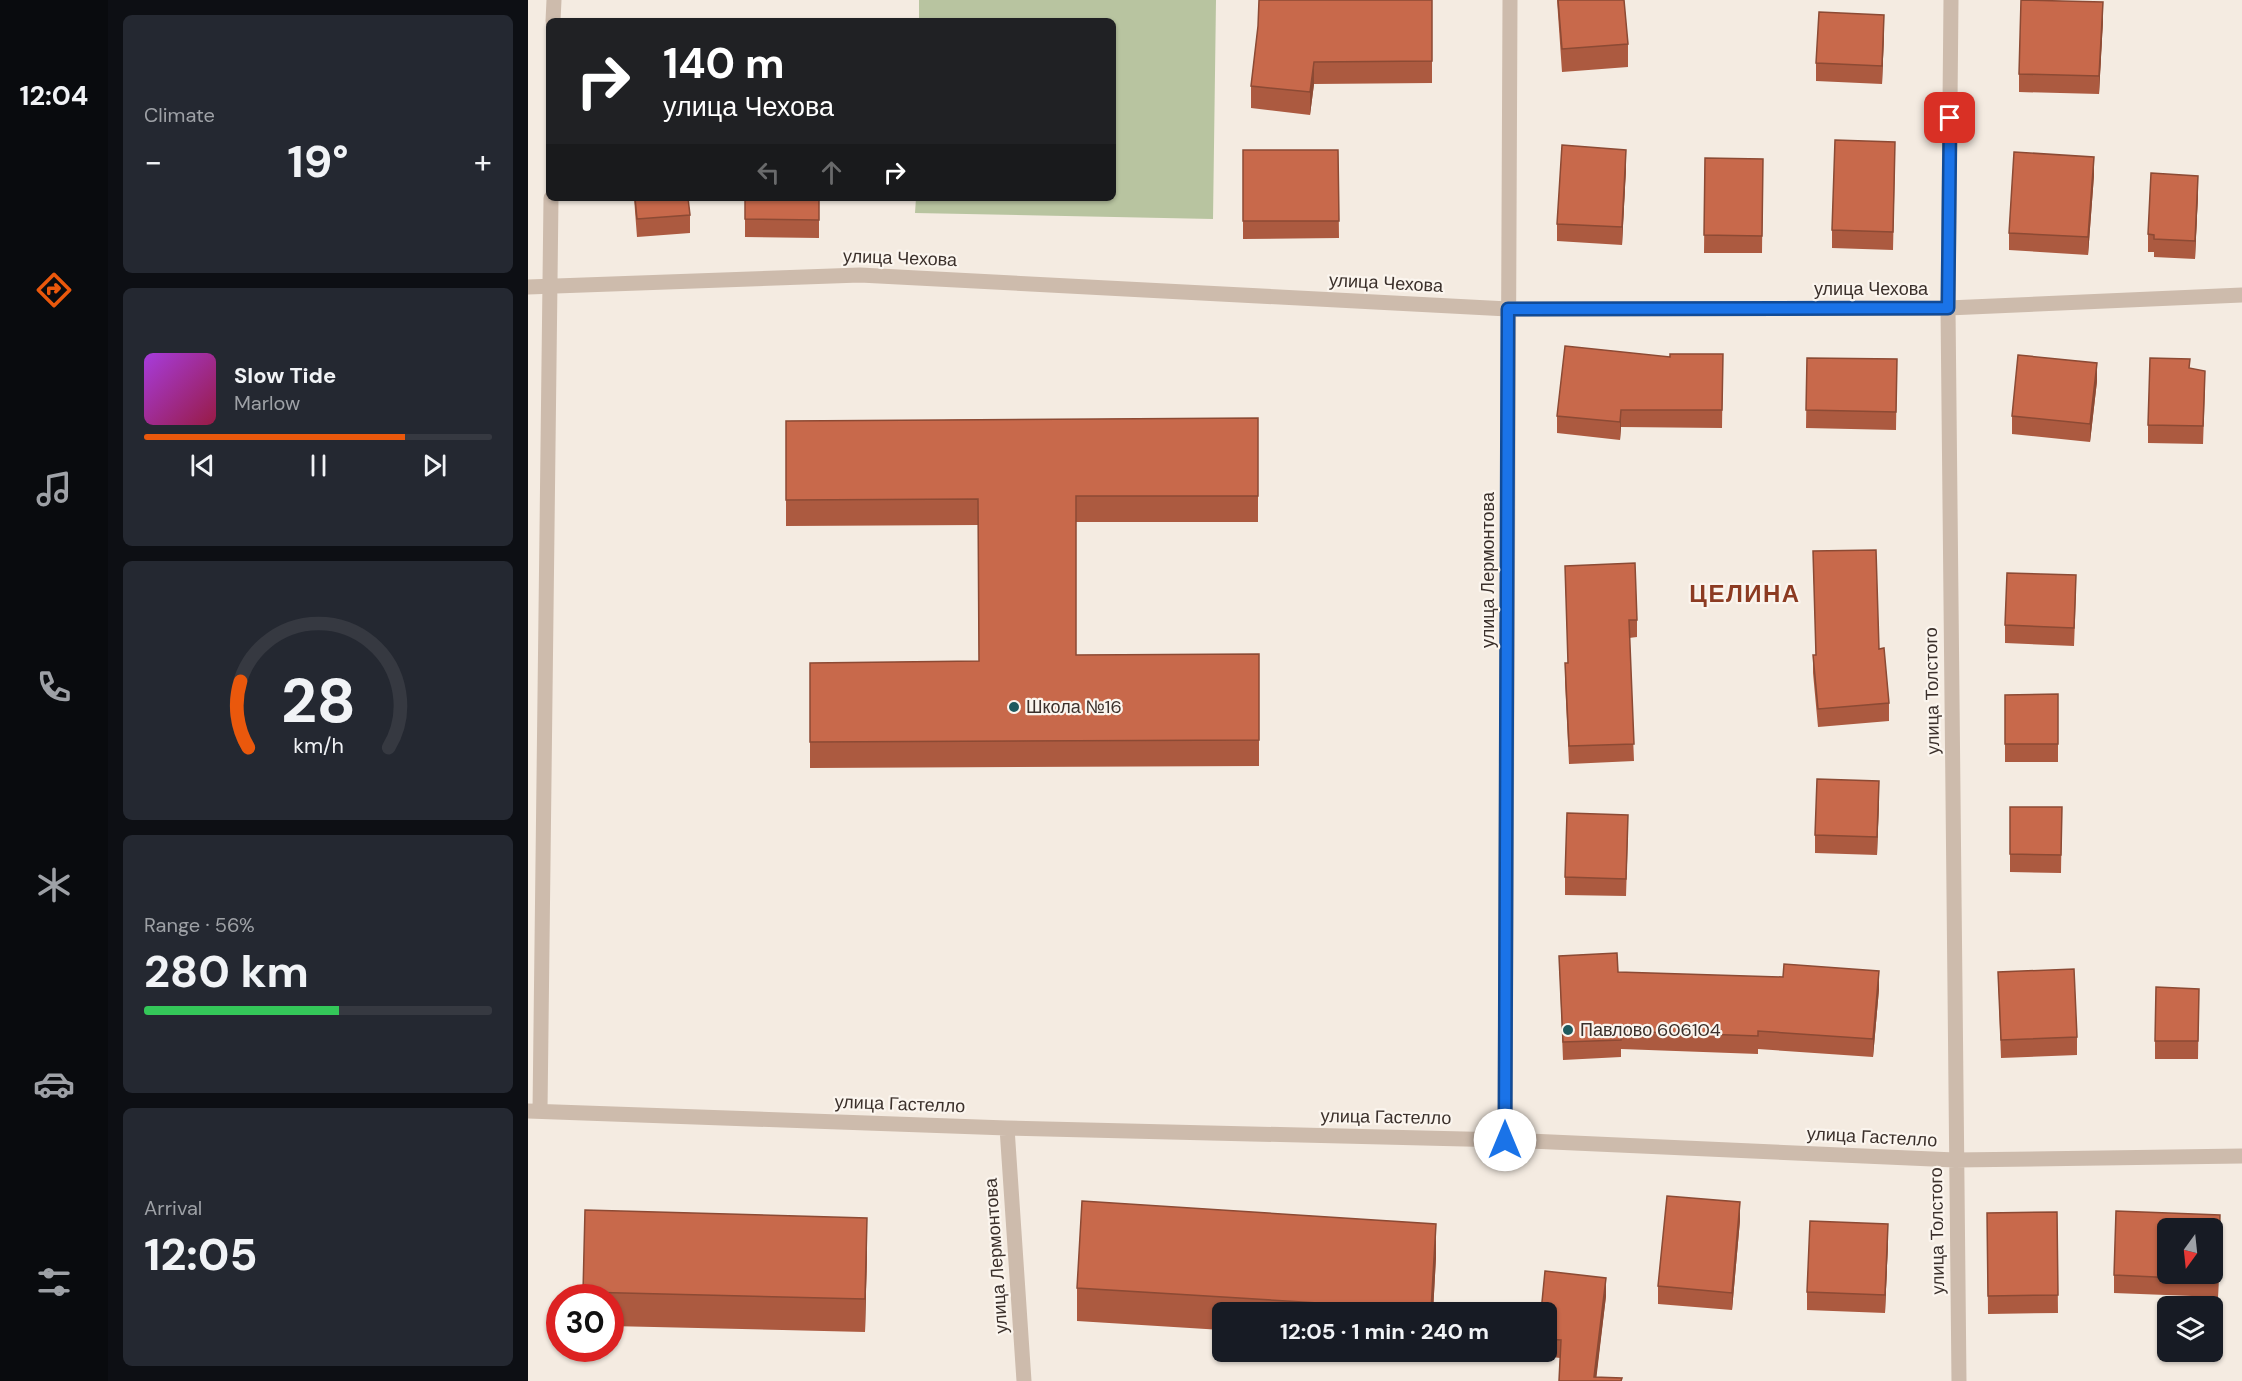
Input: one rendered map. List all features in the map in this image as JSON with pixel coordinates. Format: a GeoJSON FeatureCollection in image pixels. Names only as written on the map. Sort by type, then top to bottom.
{"type":"FeatureCollection","features":[{"type":"Feature","properties":{"kind":"street"},"geometry":{"type":"LineString","coordinates":[[554,0],[554,18]]}},
{"type":"Feature","properties":{"kind":"street","name":"улица Лермонтова"},"geometry":{"type":"LineString","coordinates":[[1505,1140],[1510,0]]}},
{"type":"Feature","properties":{"kind":"street","name":"улица Толстого"},"geometry":{"type":"LineString","coordinates":[[1952,0],[1948,308],[1959,1381]]}},
{"type":"Feature","properties":{"kind":"street"},"geometry":{"type":"LineString","coordinates":[[534,1111],[551,201]]}},
{"type":"Feature","properties":{"kind":"street","name":"улица Чехова"},"geometry":{"type":"LineString","coordinates":[[528,287],[861,275],[1508,309],[1948,308],[2242,295]]}},
{"type":"Feature","properties":{"kind":"street","name":"улица Гастелло"},"geometry":{"type":"LineString","coordinates":[[534,1111],[1007,1128],[1505,1140],[1955,1160],[2242,1156]]}},
{"type":"Feature","properties":{"kind":"street","name":"улица Лермонтова"},"geometry":{"type":"LineString","coordinates":[[1007,1128],[1024,1381]]}},
{"type":"Feature","properties":{"kind":"green space"},"geometry":{"type":"Polygon","coordinates":[[[919,0],[1216,0],[1213,219],[915,213],[916,201],[1116,201],[1116,18],[919,18],[919,0]]]}},
{"type":"Feature","properties":{"kind":"building"},"geometry":{"type":"Polygon","coordinates":[[[1259,0],[1432,0],[1432,61],[1314,62],[1310,92],[1251,86],[1259,0]]]}},
{"type":"Feature","properties":{"kind":"building"},"geometry":{"type":"Polygon","coordinates":[[[1558,0],[1624,0],[1628,44],[1562,49],[1558,0]]]}},
{"type":"Feature","properties":{"kind":"building"},"geometry":{"type":"Polygon","coordinates":[[[2021,0],[2103,2],[2099,76],[2019,74],[2021,0]]]}},
{"type":"Feature","properties":{"kind":"building"},"geometry":{"type":"Polygon","coordinates":[[[1819,12],[1884,15],[1882,66],[1816,63],[1819,12]]]}},
{"type":"Feature","properties":{"kind":"building"},"geometry":{"type":"Polygon","coordinates":[[[1835,140],[1895,142],[1893,232],[1832,230],[1835,140]]]}},
{"type":"Feature","properties":{"kind":"building"},"geometry":{"type":"Polygon","coordinates":[[[1562,145],[1626,150],[1622,227],[1557,224],[1562,145]]]}},
{"type":"Feature","properties":{"kind":"building"},"geometry":{"type":"Polygon","coordinates":[[[1243,150],[1338,150],[1339,221],[1243,221],[1243,150]]]}},
{"type":"Feature","properties":{"kind":"building"},"geometry":{"type":"Polygon","coordinates":[[[2014,152],[2094,157],[2088,237],[2009,233],[2014,152]]]}},
{"type":"Feature","properties":{"kind":"building"},"geometry":{"type":"Polygon","coordinates":[[[1705,158],[1763,159],[1762,236],[1704,235],[1705,158]]]}},
{"type":"Feature","properties":{"kind":"building"},"geometry":{"type":"Polygon","coordinates":[[[2151,173],[2198,176],[2195,241],[2154,239],[2154,235],[2148,234],[2151,173]]]}},
{"type":"Feature","properties":{"kind":"building"},"geometry":{"type":"Polygon","coordinates":[[[635,201],[688,201],[690,215],[637,219],[635,201]]]}},
{"type":"Feature","properties":{"kind":"building"},"geometry":{"type":"Polygon","coordinates":[[[745,201],[819,201],[819,220],[745,219],[745,201]]]}},
{"type":"Feature","properties":{"kind":"building"},"geometry":{"type":"Polygon","coordinates":[[[1565,346],[1670,357],[1670,354],[1723,354],[1722,410],[1621,410],[1620,422],[1557,416],[1565,346]]]}},
{"type":"Feature","properties":{"kind":"building"},"geometry":{"type":"Polygon","coordinates":[[[2018,355],[2097,363],[2090,424],[2012,416],[2018,355]]]}},
{"type":"Feature","properties":{"kind":"building"},"geometry":{"type":"Polygon","coordinates":[[[1807,358],[1897,359],[1896,412],[1806,410],[1807,358]]]}},
{"type":"Feature","properties":{"kind":"building"},"geometry":{"type":"Polygon","coordinates":[[[2150,358],[2190,359],[2189,368],[2205,371],[2203,426],[2148,425],[2150,358]]]}},
{"type":"Feature","properties":{"kind":"building"},"geometry":{"type":"Polygon","coordinates":[[[1258,418],[1258,496],[1076,496],[1076,655],[1259,654],[1259,740],[810,742],[810,663],[979,661],[978,499],[786,500],[786,421],[1258,418]]]}},
{"type":"Feature","properties":{"kind":"building"},"geometry":{"type":"Polygon","coordinates":[[[1876,550],[1879,649],[1884,648],[1889,703],[1818,709],[1813,655],[1816,655],[1813,551],[1876,550]]]}},
{"type":"Feature","properties":{"kind":"building"},"geometry":{"type":"Polygon","coordinates":[[[1635,563],[1637,620],[1629,620],[1634,744],[1569,746],[1565,663],[1568,663],[1565,566],[1635,563]]]}},
{"type":"Feature","properties":{"kind":"building"},"geometry":{"type":"Polygon","coordinates":[[[2007,573],[2076,575],[2074,628],[2005,625],[2007,573]]]}},
{"type":"Feature","properties":{"kind":"building"},"geometry":{"type":"Polygon","coordinates":[[[2058,694],[2058,744],[2005,744],[2005,695],[2058,694]]]}},
{"type":"Feature","properties":{"kind":"building"},"geometry":{"type":"Polygon","coordinates":[[[1817,779],[1879,781],[1877,837],[1815,835],[1817,779]]]}},
{"type":"Feature","properties":{"kind":"building"},"geometry":{"type":"Polygon","coordinates":[[[2010,807],[2062,807],[2061,855],[2010,854],[2010,807]]]}},
{"type":"Feature","properties":{"kind":"building"},"geometry":{"type":"Polygon","coordinates":[[[1567,813],[1628,815],[1626,879],[1565,877],[1567,813]]]}},
{"type":"Feature","properties":{"kind":"building"},"geometry":{"type":"Polygon","coordinates":[[[1617,953],[1618,972],[1783,977],[1784,964],[1879,971],[1873,1039],[1758,1031],[1758,1036],[1621,1031],[1621,1040],[1563,1042],[1559,956],[1617,953]]]}},
{"type":"Feature","properties":{"kind":"building"},"geometry":{"type":"Polygon","coordinates":[[[2074,969],[2077,1037],[2001,1040],[1998,972],[2074,969]]]}},
{"type":"Feature","properties":{"kind":"building"},"geometry":{"type":"Polygon","coordinates":[[[2156,987],[2199,989],[2198,1041],[2155,1041],[2156,987]]]}},
{"type":"Feature","properties":{"kind":"building"},"geometry":{"type":"Polygon","coordinates":[[[1667,1196],[1740,1202],[1732,1293],[1658,1286],[1667,1196]]]}},
{"type":"Feature","properties":{"kind":"building"},"geometry":{"type":"Polygon","coordinates":[[[1082,1201],[1436,1224],[1431,1302],[1302,1302],[1077,1288],[1082,1201]]]}},
{"type":"Feature","properties":{"kind":"building"},"geometry":{"type":"Polygon","coordinates":[[[585,1210],[867,1218],[865,1299],[624,1293],[624,1284],[583,1284],[585,1210]]]}},
{"type":"Feature","properties":{"kind":"building"},"geometry":{"type":"Polygon","coordinates":[[[2116,1211],[2220,1215],[2220,1218],[2157,1218],[2157,1277],[2114,1275],[2116,1211]]]}},
{"type":"Feature","properties":{"kind":"building"},"geometry":{"type":"Polygon","coordinates":[[[2057,1212],[2058,1295],[1988,1296],[1987,1213],[2057,1212]]]}},
{"type":"Feature","properties":{"kind":"building"},"geometry":{"type":"Polygon","coordinates":[[[1810,1221],[1888,1224],[1885,1295],[1807,1292],[1810,1221]]]}},
{"type":"Feature","properties":{"kind":"building"},"geometry":{"type":"Polygon","coordinates":[[[1545,1271],[1606,1278],[1594,1377],[1622,1378],[1621,1381],[1559,1381],[1561,1340],[1557,1340],[1557,1302],[1542,1302],[1545,1271]]]}},
{"type":"Feature","properties":{"kind":"place","name":"Школа №16"},"geometry":{"type":"Point","coordinates":[1014,707]}},
{"type":"Feature","properties":{"kind":"place","name":"Павлово 606104"},"geometry":{"type":"Point","coordinates":[1568,1030]}},
{"type":"Feature","properties":{"kind":"district","name":"ЦЕЛИНА"},"geometry":{"type":"Point","coordinates":[1745,594]}},
{"type":"Feature","properties":{"kind":"route"},"geometry":{"type":"LineString","coordinates":[[1505,1140],[1508,309],[1948,308],[1950,118]]}}]}
